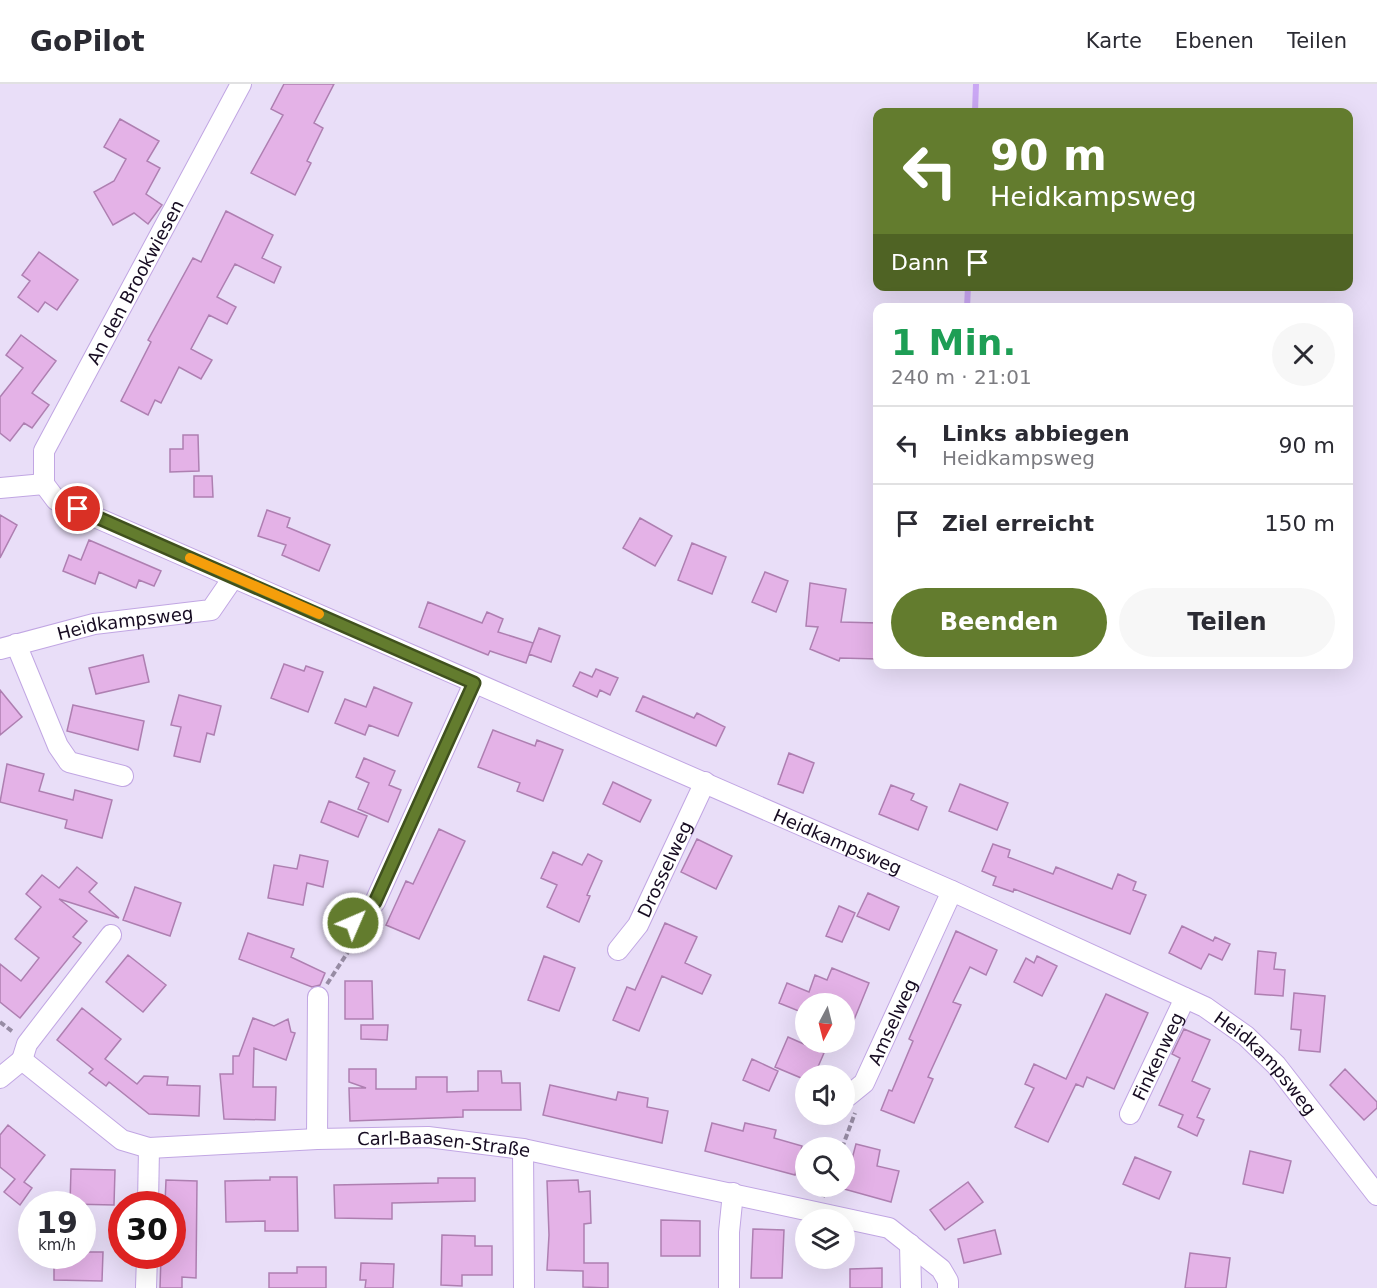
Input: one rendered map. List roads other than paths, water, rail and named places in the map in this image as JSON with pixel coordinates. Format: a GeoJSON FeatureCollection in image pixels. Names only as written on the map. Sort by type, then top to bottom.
{"type":"FeatureCollection","features":[{"type":"Feature","properties":{"kind":"street","name":"An den Brookwiesen"},"geometry":{"type":"LineString","coordinates":[[44,484],[44,451],[241,84]]}},
{"type":"Feature","properties":{"kind":"street"},"geometry":{"type":"LineString","coordinates":[[0,488],[44,484]]}},
{"type":"Feature","properties":{"kind":"street","name":"Heidkampsweg"},"geometry":{"type":"LineString","coordinates":[[44,484],[56,500],[705,782],[952,891],[1205,1007],[1246,1036],[1276,1065],[1377,1195]]}},
{"type":"Feature","properties":{"kind":"street","name":"Heidkampsweg"},"geometry":{"type":"LineString","coordinates":[[8,647],[94,624],[211,610],[233,578]]}},
{"type":"Feature","properties":{"kind":"street"},"geometry":{"type":"LineString","coordinates":[[8,647],[58,746],[69,762],[123,776]]}},
{"type":"Feature","properties":{"kind":"street"},"geometry":{"type":"LineString","coordinates":[[353,923],[375,902],[474,683]]}},
{"type":"Feature","properties":{"kind":"street","name":"Drosselweg"},"geometry":{"type":"LineString","coordinates":[[618,950],[638,925],[705,782]]}},
{"type":"Feature","properties":{"kind":"street","name":"Amselweg"},"geometry":{"type":"LineString","coordinates":[[855,1090],[864,1083],[952,891]]}},
{"type":"Feature","properties":{"kind":"street"},"geometry":{"type":"LineString","coordinates":[[0,1078],[22,1060],[27,1044],[111,935]]}},
{"type":"Feature","properties":{"kind":"street"},"geometry":{"type":"LineString","coordinates":[[317,1139],[318,997]]}},
{"type":"Feature","properties":{"kind":"street","name":"Finkenweg"},"geometry":{"type":"LineString","coordinates":[[1130,1114],[1185,998]]}},
{"type":"Feature","properties":{"kind":"street","name":"Carl-Baasen-Straße"},"geometry":{"type":"LineString","coordinates":[[22,1060],[122,1140],[149,1148],[317,1139],[429,1137],[523,1149],[889,1228],[942,1269],[948,1281],[948,1288]]}},
{"type":"Feature","properties":{"kind":"street"},"geometry":{"type":"LineString","coordinates":[[148,1191],[149,1148]]}},
{"type":"Feature","properties":{"kind":"street"},"geometry":{"type":"LineString","coordinates":[[523,1149],[524,1288]]}},
{"type":"Feature","properties":{"kind":"street"},"geometry":{"type":"LineString","coordinates":[[729,1288],[729,1232],[733,1193]]}},
{"type":"Feature","properties":{"kind":"street"},"geometry":{"type":"LineString","coordinates":[[910,1244],[911,1288]]}},
{"type":"Feature","properties":{"kind":"street"},"geometry":{"type":"LineString","coordinates":[[146,1288],[147,1269]]}},
{"type":"Feature","properties":{"kind":"waterway"},"geometry":{"type":"LineString","coordinates":[[975,108],[976,84]]}},
{"type":"Feature","properties":{"kind":"waterway"},"geometry":{"type":"LineString","coordinates":[[967,303],[968,291]]}}]}
